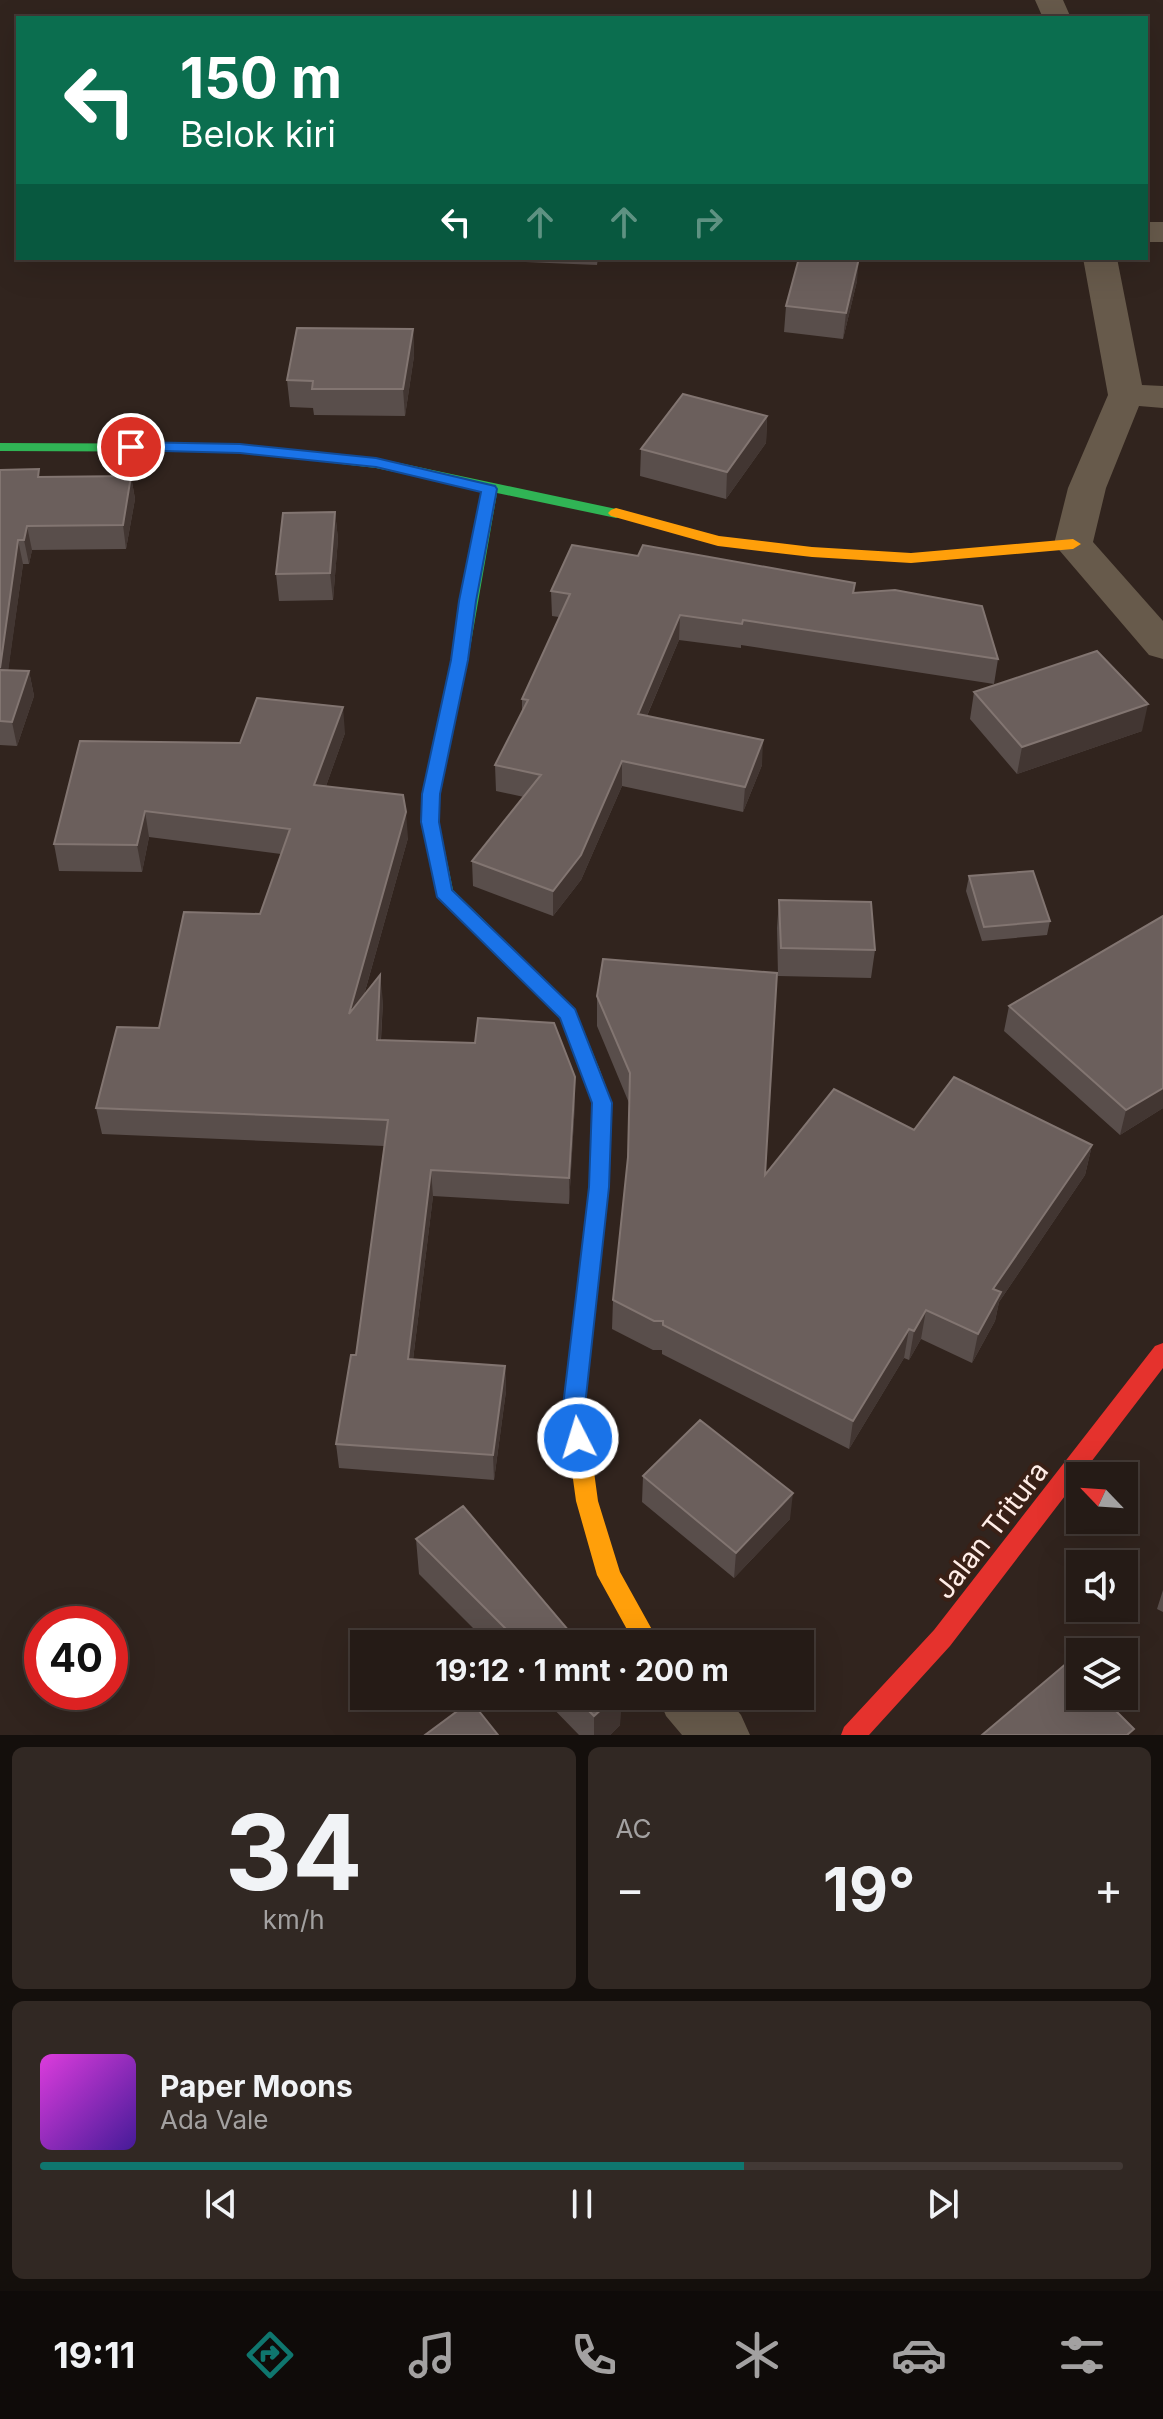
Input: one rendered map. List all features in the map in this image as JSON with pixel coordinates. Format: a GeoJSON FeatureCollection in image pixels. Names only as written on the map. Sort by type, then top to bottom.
{"type":"FeatureCollection","features":[{"type":"Feature","properties":{"kind":"street"},"geometry":{"type":"LineString","coordinates":[[1073,544],[1087,488],[1144,396],[1101,260]]}},
{"type":"Feature","properties":{"kind":"street"},"geometry":{"type":"LineString","coordinates":[[0,447],[240,448],[376,463],[622,514],[718,541],[812,552],[911,558],[1073,544]]}},
{"type":"Feature","properties":{"kind":"street"},"geometry":{"type":"LineString","coordinates":[[490,489],[460,660],[431,794],[430,822],[444,892],[568,1014],[602,1103],[599,1187],[574,1406],[587,1501],[609,1575],[640,1630]]}},
{"type":"Feature","properties":{"kind":"street"},"geometry":{"type":"LineString","coordinates":[[1073,544],[1163,646]]}},
{"type":"Feature","properties":{"kind":"street","name":"Jalan Tritura"},"geometry":{"type":"LineString","coordinates":[[853,1735],[942,1638],[1163,1352]]}},
{"type":"Feature","properties":{"kind":"street"},"geometry":{"type":"LineString","coordinates":[[699,1710],[720,1735]]}},
{"type":"Feature","properties":{"kind":"building"},"geometry":{"type":"Polygon","coordinates":[[[798,260],[859,260],[846,313],[786,306],[798,260]]]}},
{"type":"Feature","properties":{"kind":"building"},"geometry":{"type":"Polygon","coordinates":[[[297,328],[413,329],[403,389],[312,389],[313,381],[287,380],[297,328]]]}},
{"type":"Feature","properties":{"kind":"building"},"geometry":{"type":"Polygon","coordinates":[[[683,394],[767,416],[727,472],[641,449],[683,394]]]}},
{"type":"Feature","properties":{"kind":"building"},"geometry":{"type":"Polygon","coordinates":[[[39,469],[38,477],[131,476],[123,525],[27,526],[24,540],[18,540],[0,668],[0,470],[39,469]]]}},
{"type":"Feature","properties":{"kind":"building"},"geometry":{"type":"Polygon","coordinates":[[[335,512],[330,573],[276,574],[283,513],[335,512]]]}},
{"type":"Feature","properties":{"kind":"building"},"geometry":{"type":"Polygon","coordinates":[[[572,545],[638,556],[643,545],[855,583],[853,593],[895,590],[982,606],[998,659],[743,620],[742,624],[680,615],[638,714],[763,740],[745,787],[622,761],[581,855],[553,891],[472,861],[541,775],[495,765],[528,700],[522,699],[570,594],[551,591],[572,545]]]}},
{"type":"Feature","properties":{"kind":"building"},"geometry":{"type":"Polygon","coordinates":[[[1097,651],[1148,704],[1022,747],[974,692],[1097,651]]]}},
{"type":"Feature","properties":{"kind":"building"},"geometry":{"type":"Polygon","coordinates":[[[0,670],[29,671],[12,722],[0,721],[0,670]]]}},
{"type":"Feature","properties":{"kind":"building"},"geometry":{"type":"Polygon","coordinates":[[[257,698],[343,707],[314,785],[403,795],[406,812],[349,1014],[380,975],[377,1040],[475,1043],[478,1018],[554,1023],[575,1077],[569,1178],[431,1170],[408,1359],[505,1366],[493,1455],[336,1444],[351,1355],[356,1355],[388,1120],[96,1108],[117,1027],[159,1028],[184,912],[260,914],[290,829],[145,811],[137,845],[54,844],[80,741],[240,743],[257,698]]]}},
{"type":"Feature","properties":{"kind":"building"},"geometry":{"type":"Polygon","coordinates":[[[1033,871],[1050,921],[984,927],[969,876],[1033,871]]]}},
{"type":"Feature","properties":{"kind":"building"},"geometry":{"type":"Polygon","coordinates":[[[779,900],[871,902],[875,950],[781,948],[779,900]]]}},
{"type":"Feature","properties":{"kind":"building"},"geometry":{"type":"Polygon","coordinates":[[[1163,916],[1163,1088],[1126,1110],[1009,1006],[1163,916]]]}},
{"type":"Feature","properties":{"kind":"building"},"geometry":{"type":"Polygon","coordinates":[[[603,959],[777,973],[765,1175],[834,1089],[914,1130],[954,1077],[1092,1145],[993,1289],[1001,1292],[978,1334],[926,1310],[914,1331],[909,1329],[853,1421],[663,1325],[663,1321],[654,1321],[613,1300],[628,1157],[630,1073],[597,996],[603,959]]]}},
{"type":"Feature","properties":{"kind":"building"},"geometry":{"type":"Polygon","coordinates":[[[700,1420],[793,1493],[736,1553],[643,1476],[700,1420]]]}},
{"type":"Feature","properties":{"kind":"building"},"geometry":{"type":"Polygon","coordinates":[[[463,1506],[568,1630],[507,1630],[416,1539],[463,1506]]]}},
{"type":"Feature","properties":{"kind":"building"},"geometry":{"type":"Polygon","coordinates":[[[1066,1664],[1066,1710],[1115,1710],[1134,1729],[1127,1735],[982,1735],[1066,1664]]]}},
{"type":"Feature","properties":{"kind":"building"},"geometry":{"type":"Polygon","coordinates":[[[459,1710],[478,1710],[498,1735],[425,1735],[459,1710]]]}},
{"type":"Feature","properties":{"kind":"traffic: fast"},"geometry":{"type":"LineString","coordinates":[[0,447],[240,448],[376,463],[616,513]]}},
{"type":"Feature","properties":{"kind":"traffic: fast"},"geometry":{"type":"LineString","coordinates":[[490,489],[460,660],[431,794],[430,822],[444,892],[568,1014],[589,1068]]}},
{"type":"Feature","properties":{"kind":"traffic: slow"},"geometry":{"type":"LineString","coordinates":[[616,513],[718,541],[812,552],[911,558],[1073,544]]}},
{"type":"Feature","properties":{"kind":"traffic: slow"},"geometry":{"type":"LineString","coordinates":[[589,1068],[602,1103],[599,1187],[574,1406],[587,1501],[609,1575],[640,1630]]}},
{"type":"Feature","properties":{"kind":"traffic: jam"},"geometry":{"type":"LineString","coordinates":[[853,1735],[942,1638],[1163,1352]]}},
{"type":"Feature","properties":{"kind":"route"},"geometry":{"type":"LineString","coordinates":[[131,447],[240,448],[376,463],[490,489],[460,660],[431,794],[430,822],[444,892],[534,977],[568,1014],[602,1103],[599,1187],[574,1406],[578,1438]]}}]}
